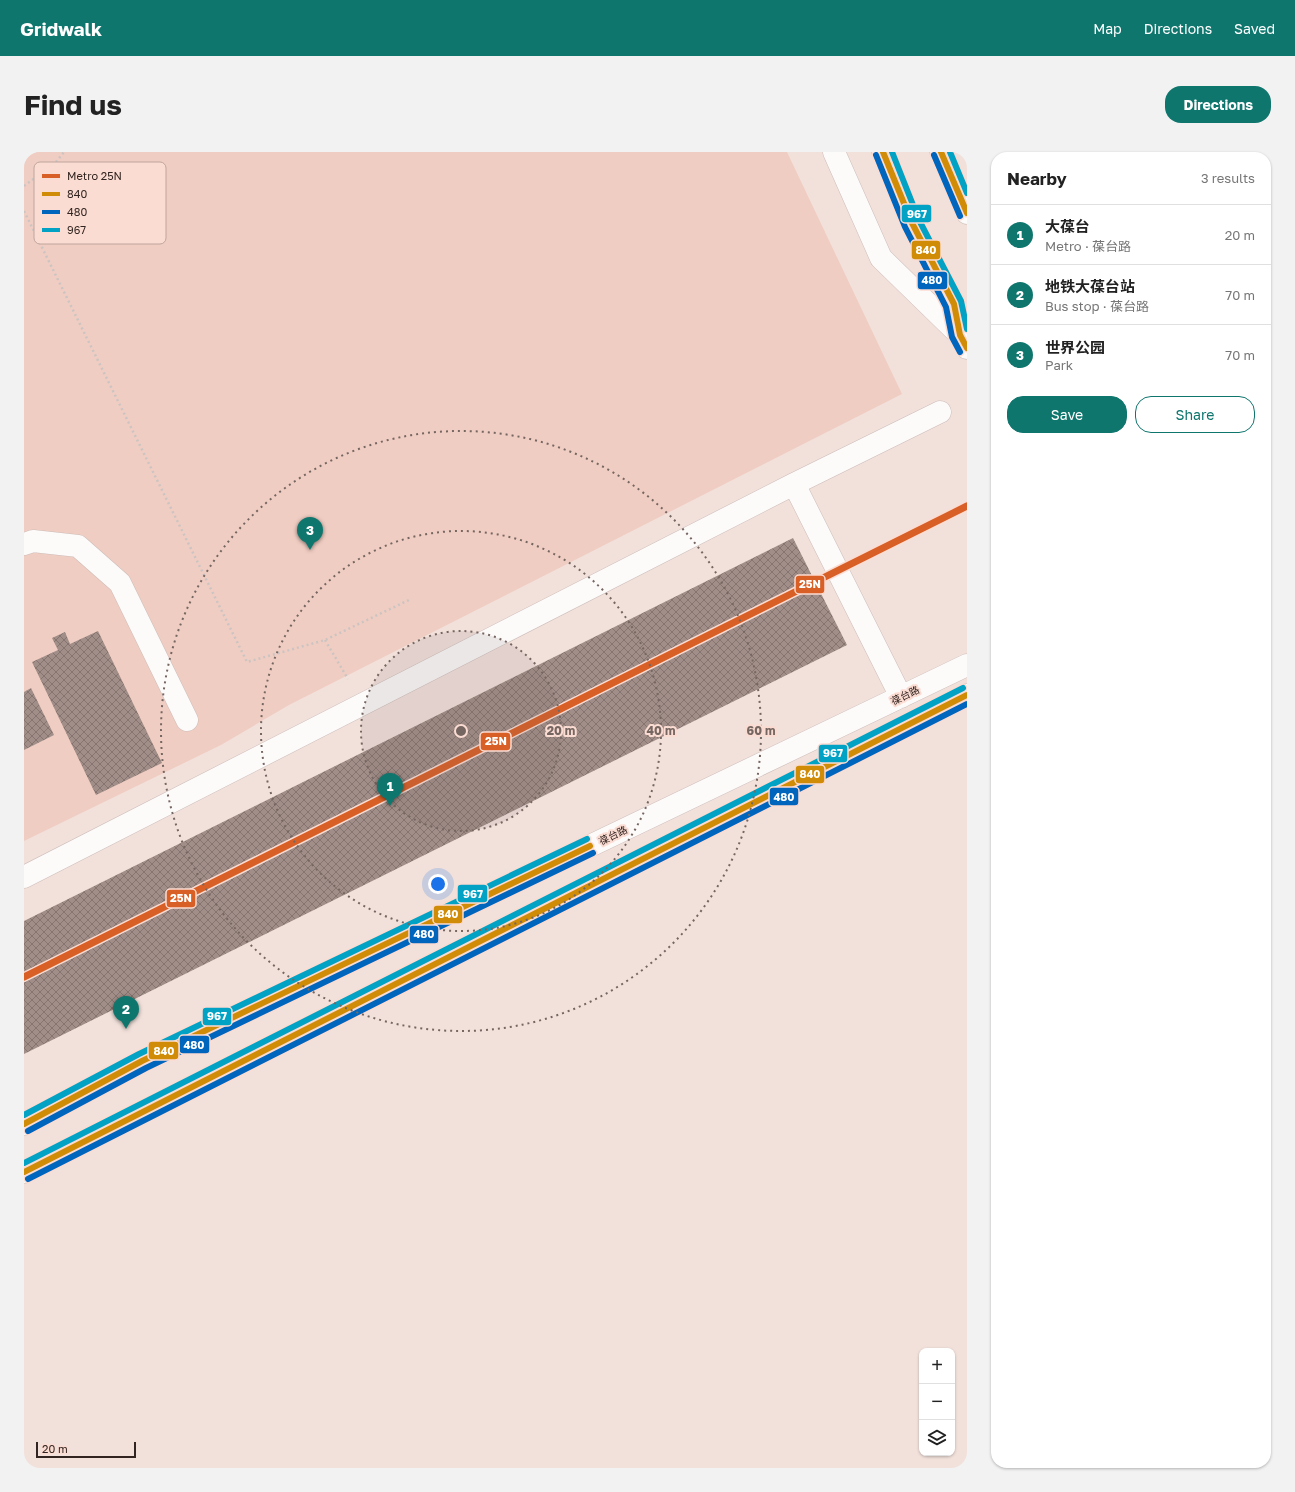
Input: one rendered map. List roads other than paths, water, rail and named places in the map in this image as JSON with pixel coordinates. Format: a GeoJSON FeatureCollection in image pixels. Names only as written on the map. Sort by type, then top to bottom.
{"type":"FeatureCollection","features":[{"type":"Feature","properties":{"kind":"street"},"geometry":{"type":"LineString","coordinates":[[834,152],[881,258],[963,342]]}},
{"type":"Feature","properties":{"kind":"street"},"geometry":{"type":"LineString","coordinates":[[883,152],[912,223],[954,304],[963,342]]}},
{"type":"Feature","properties":{"kind":"street"},"geometry":{"type":"LineString","coordinates":[[941,152],[967,213]]}},
{"type":"Feature","properties":{"kind":"street"},"geometry":{"type":"LineString","coordinates":[[24,877],[794,484],[940,412]]}},
{"type":"Feature","properties":{"kind":"street"},"geometry":{"type":"LineString","coordinates":[[794,484],[900,697]]}},
{"type":"Feature","properties":{"kind":"street"},"geometry":{"type":"LineString","coordinates":[[24,544],[33,541],[78,546],[120,583],[187,720]]}},
{"type":"Feature","properties":{"kind":"street","name":"葆台路"},"geometry":{"type":"LineString","coordinates":[[24,1124],[142,1061],[967,664]]}},
{"type":"Feature","properties":{"kind":"street"},"geometry":{"type":"LineString","coordinates":[[24,1172],[967,695]]}},
{"type":"Feature","properties":{"kind":"metro line","name":"25N"},"geometry":{"type":"LineString","coordinates":[[24,977],[967,506]]}},
{"type":"Feature","properties":{"kind":"place","name":"世界公园"},"geometry":{"type":"Point","coordinates":[310,550]}},
{"type":"Feature","properties":{"kind":"place","name":"大葆台"},"geometry":{"type":"Point","coordinates":[390,806]}},
{"type":"Feature","properties":{"kind":"place","name":"地铁大葆台站"},"geometry":{"type":"Point","coordinates":[126,1029]}}]}
